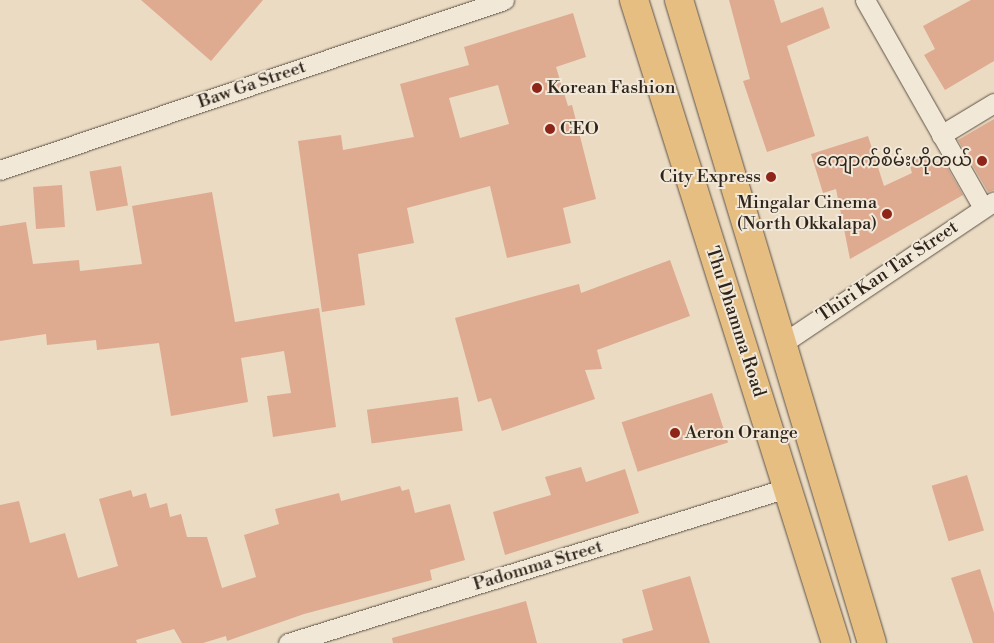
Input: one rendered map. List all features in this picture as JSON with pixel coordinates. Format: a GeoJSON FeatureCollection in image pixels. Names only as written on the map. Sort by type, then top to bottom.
{"type":"FeatureCollection","features":[{"type":"Feature","properties":{"kind":"main road","name":"Thu Dhamma Road"},"geometry":{"type":"LineString","coordinates":[[634,0],[836,643]]}},
{"type":"Feature","properties":{"kind":"main road"},"geometry":{"type":"LineString","coordinates":[[679,0],[872,643]]}},
{"type":"Feature","properties":{"kind":"street","name":"Baw Ga Street"},"geometry":{"type":"LineString","coordinates":[[0,170],[504,0]]}},
{"type":"Feature","properties":{"kind":"street"},"geometry":{"type":"LineString","coordinates":[[865,0],[940,135],[989,205]]}},
{"type":"Feature","properties":{"kind":"street"},"geometry":{"type":"LineString","coordinates":[[940,135],[994,103]]}},
{"type":"Feature","properties":{"kind":"street","name":"Thiri Kan Tar Street"},"geometry":{"type":"LineString","coordinates":[[781,338],[989,205]]}},
{"type":"Feature","properties":{"kind":"street","name":"Padomma Street"},"geometry":{"type":"LineString","coordinates":[[288,643],[787,488]]}},
{"type":"Feature","properties":{"kind":"building"},"geometry":{"type":"Polygon","coordinates":[[[141,0],[263,0],[211,61],[141,0]]]}},
{"type":"Feature","properties":{"kind":"building"},"geometry":{"type":"Polygon","coordinates":[[[729,0],[774,0],[781,23],[823,7],[830,28],[787,46],[815,136],[767,152],[743,81],[750,79],[729,0]]]}},
{"type":"Feature","properties":{"kind":"building"},"geometry":{"type":"Polygon","coordinates":[[[971,0],[994,0],[994,61],[945,90],[924,55],[935,49],[923,26],[971,0]]]}},
{"type":"Feature","properties":{"kind":"building"},"geometry":{"type":"Polygon","coordinates":[[[573,13],[586,57],[556,67],[568,106],[572,105],[596,199],[563,208],[571,243],[507,258],[490,186],[407,208],[414,243],[358,254],[365,305],[322,312],[298,141],[341,135],[343,150],[414,137],[400,84],[469,65],[464,47],[573,13]],[[498,85],[449,98],[460,138],[509,124],[498,85]]]}},
{"type":"Feature","properties":{"kind":"building","name":"ကျောက်စိမ်းဟိုတယ်"},"geometry":{"type":"Polygon","coordinates":[[[994,119],[994,190],[988,192],[958,140],[994,119]]]}},
{"type":"Feature","properties":{"kind":"building","name":"Mingalar Cinema (North Okkalapa)"},"geometry":{"type":"Polygon","coordinates":[[[868,136],[884,186],[912,173],[909,163],[925,155],[928,165],[943,160],[963,195],[850,259],[836,189],[823,193],[811,154],[868,136]]]}},
{"type":"Feature","properties":{"kind":"building"},"geometry":{"type":"Polygon","coordinates":[[[121,166],[128,205],[96,211],[89,172],[121,166]]]}},
{"type":"Feature","properties":{"kind":"building"},"geometry":{"type":"Polygon","coordinates":[[[62,185],[65,227],[36,229],[33,187],[62,185]]]}},
{"type":"Feature","properties":{"kind":"building"},"geometry":{"type":"Polygon","coordinates":[[[212,192],[235,322],[319,308],[336,427],[273,437],[267,396],[291,393],[284,351],[241,358],[248,402],[171,416],[159,343],[97,350],[96,340],[47,345],[46,334],[0,341],[0,226],[26,222],[33,264],[79,260],[80,271],[142,264],[132,206],[212,192]]]}},
{"type":"Feature","properties":{"kind":"building"},"geometry":{"type":"Polygon","coordinates":[[[670,260],[690,316],[597,350],[602,369],[585,370],[595,399],[502,431],[491,398],[478,402],[455,318],[579,284],[581,293],[670,260]]]}},
{"type":"Feature","properties":{"kind":"building","name":"Aeron Orange"},"geometry":{"type":"Polygon","coordinates":[[[712,393],[728,442],[638,472],[622,422],[712,393]]]}},
{"type":"Feature","properties":{"kind":"building"},"geometry":{"type":"Polygon","coordinates":[[[458,397],[463,431],[372,443],[367,410],[458,397]]]}},
{"type":"Feature","properties":{"kind":"building"},"geometry":{"type":"Polygon","coordinates":[[[581,467],[586,482],[625,469],[639,513],[505,555],[493,512],[551,495],[545,477],[581,467]]]}},
{"type":"Feature","properties":{"kind":"building"},"geometry":{"type":"Polygon","coordinates":[[[967,475],[984,530],[949,541],[932,486],[967,475]]]}},
{"type":"Feature","properties":{"kind":"building"},"geometry":{"type":"Polygon","coordinates":[[[400,486],[402,491],[409,489],[415,513],[450,504],[465,560],[430,570],[432,580],[304,614],[227,641],[226,636],[203,643],[182,643],[174,629],[136,640],[137,643],[0,643],[0,505],[19,501],[30,543],[65,533],[78,578],[118,566],[99,499],[131,490],[133,497],[146,493],[150,508],[167,503],[170,517],[181,514],[187,537],[207,537],[222,588],[256,577],[244,535],[279,524],[275,509],[339,493],[341,501],[400,486]]]}},
{"type":"Feature","properties":{"kind":"building"},"geometry":{"type":"Polygon","coordinates":[[[980,569],[994,613],[994,643],[973,643],[951,578],[980,569]]]}},
{"type":"Feature","properties":{"kind":"building"},"geometry":{"type":"Polygon","coordinates":[[[690,576],[710,643],[623,643],[622,639],[653,630],[642,590],[690,576]]]}},
{"type":"Feature","properties":{"kind":"building"},"geometry":{"type":"Polygon","coordinates":[[[526,601],[537,643],[393,643],[392,638],[526,601]]]}},
{"type":"Feature","properties":{"kind":"place","name":"Korean Fashion"},"geometry":{"type":"Point","coordinates":[537,88]}},
{"type":"Feature","properties":{"kind":"place","name":"CEO"},"geometry":{"type":"Point","coordinates":[550,129]}},
{"type":"Feature","properties":{"kind":"place","name":"ကျောက်စိမ်းဟိုတယ်"},"geometry":{"type":"Point","coordinates":[982,161]}},
{"type":"Feature","properties":{"kind":"place","name":"City Express"},"geometry":{"type":"Point","coordinates":[771,177]}},
{"type":"Feature","properties":{"kind":"place","name":"Mingalar Cinema (North Okkalapa)"},"geometry":{"type":"Point","coordinates":[887,214]}},
{"type":"Feature","properties":{"kind":"place","name":"Aeron Orange"},"geometry":{"type":"Point","coordinates":[675,433]}}]}
